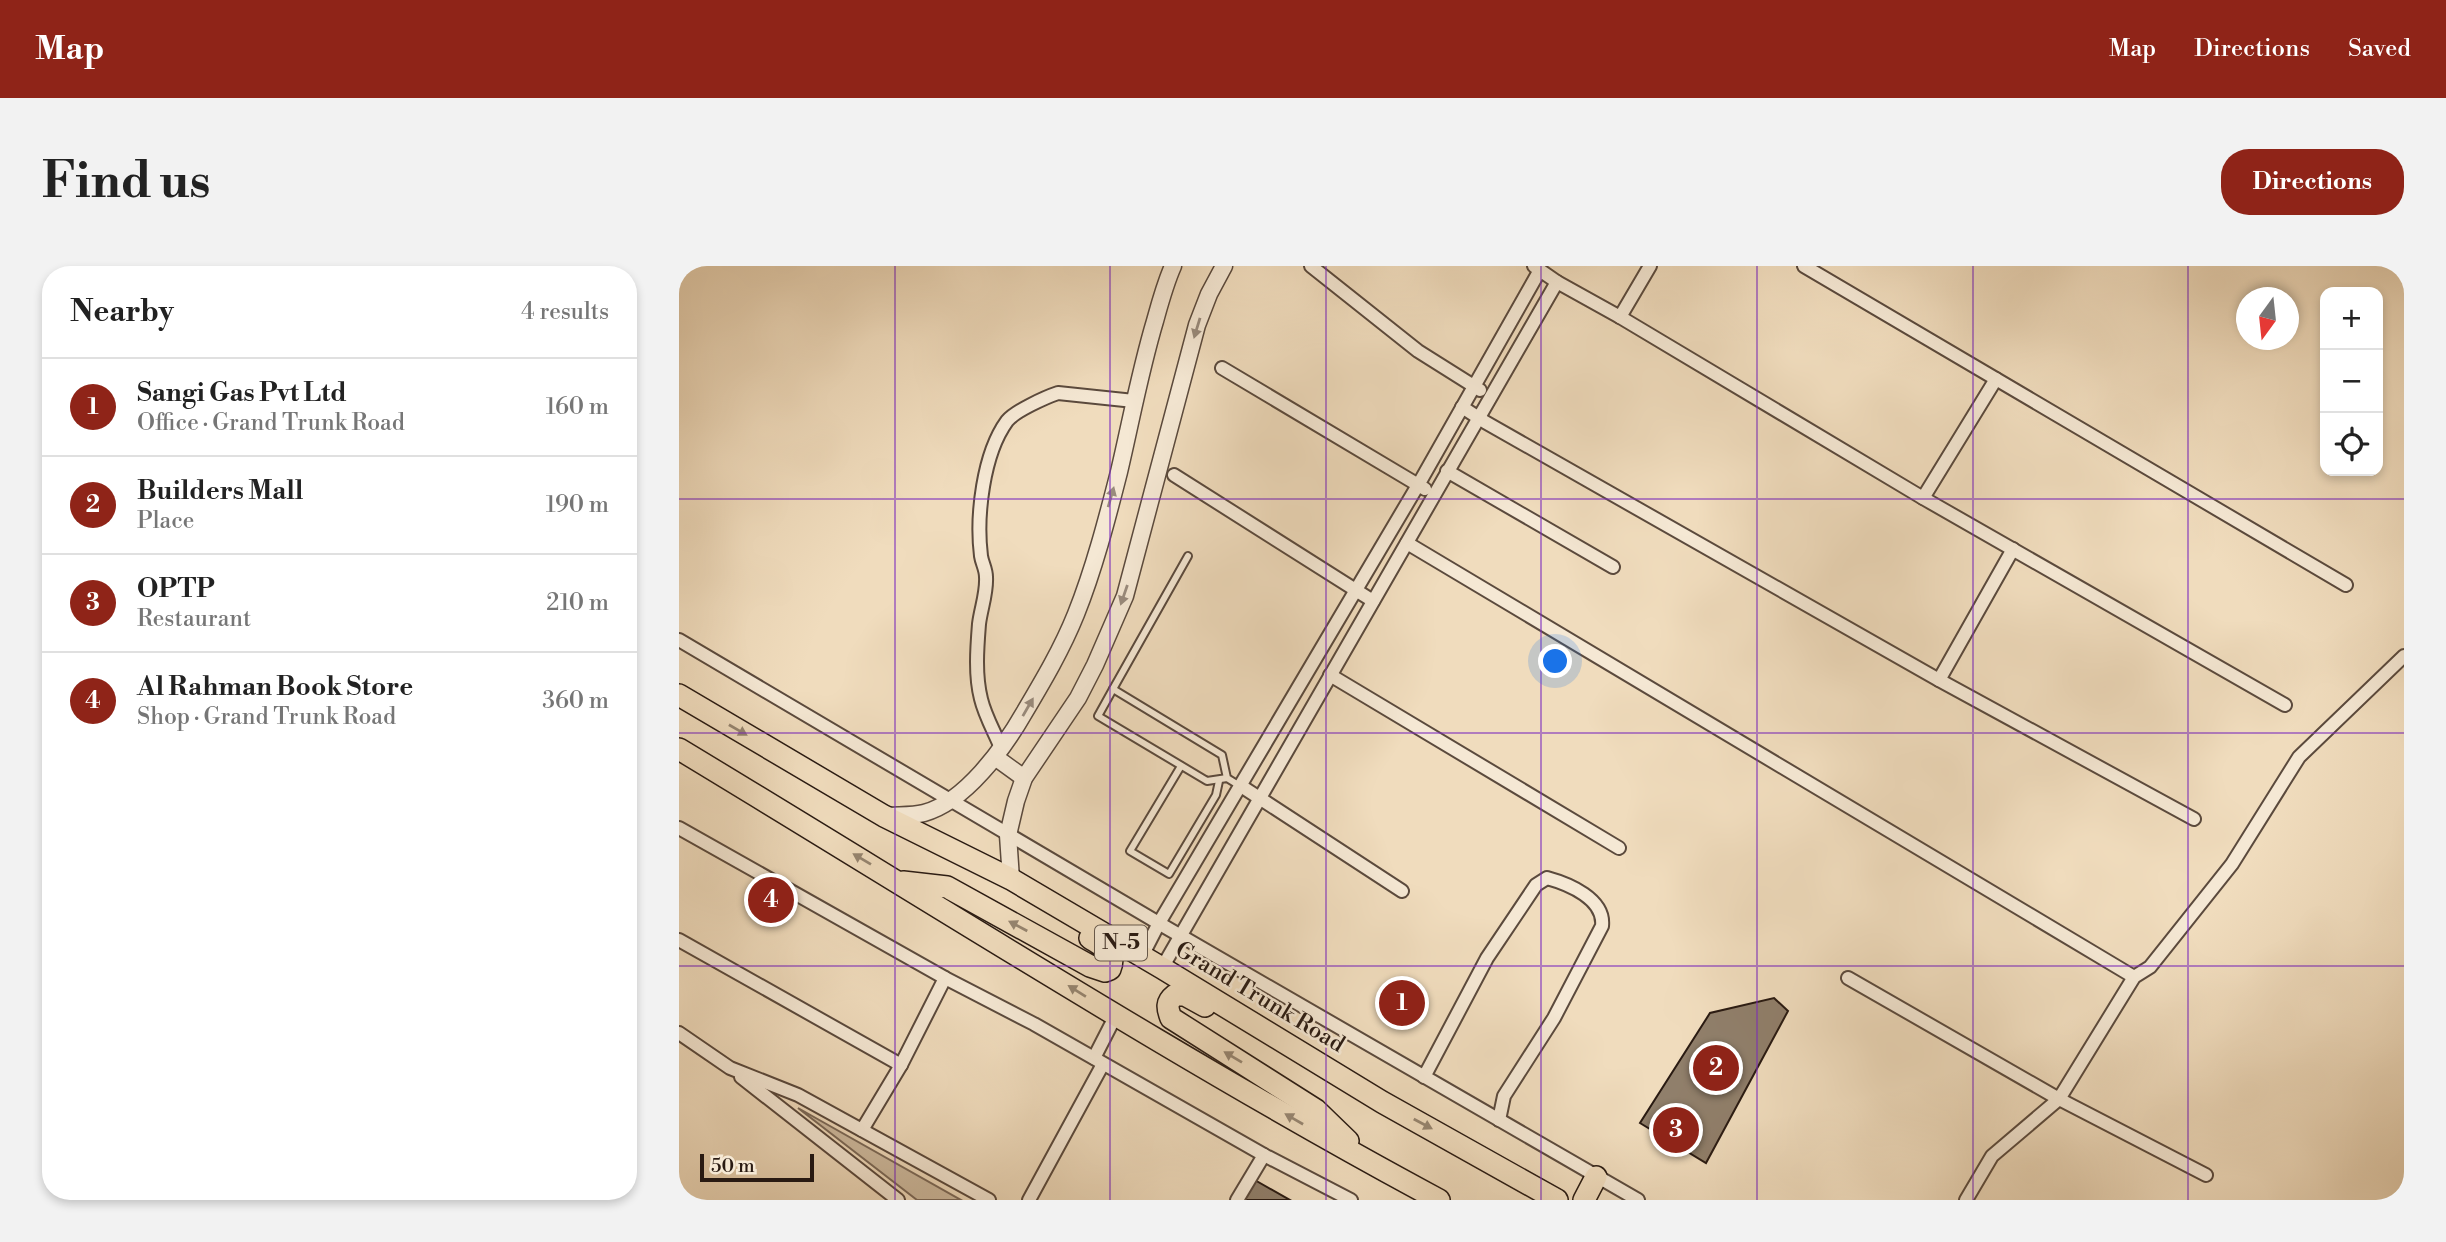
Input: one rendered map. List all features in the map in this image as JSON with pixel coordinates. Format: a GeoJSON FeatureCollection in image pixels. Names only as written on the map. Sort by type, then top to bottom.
{"type":"FeatureCollection","features":[{"type":"Feature","properties":{"kind":"highway","name":"Grand Trunk Road"},"geometry":{"type":"LineString","coordinates":[[679,695],[884,816],[1011,879],[1381,1102],[1557,1200]]}},
{"type":"Feature","properties":{"kind":"highway"},"geometry":{"type":"LineString","coordinates":[[679,748],[1117,1015],[1363,1159],[1439,1200]]}},
{"type":"Feature","properties":{"kind":"highway"},"geometry":{"type":"LineString","coordinates":[[899,881],[947,887],[1090,966],[1105,971],[1110,968],[1112,957],[1109,951],[978,874],[927,839]]}},
{"type":"Feature","properties":{"kind":"highway"},"geometry":{"type":"LineString","coordinates":[[1363,1159],[1346,1138],[1316,1110],[1171,1018],[1167,1006],[1170,999],[1175,995],[1185,995],[1323,1080],[1381,1102]]}},
{"type":"Feature","properties":{"kind":"highway"},"geometry":{"type":"LineString","coordinates":[[1584,1200],[1596,1177]]}},
{"type":"Feature","properties":{"kind":"street"},"geometry":{"type":"LineString","coordinates":[[884,816],[926,812],[949,800],[998,753],[1049,669],[1076,615],[1119,472],[1142,362],[1173,266]]}},
{"type":"Feature","properties":{"kind":"street"},"geometry":{"type":"LineString","coordinates":[[1011,879],[1008,835],[1024,778],[1078,698],[1125,596],[1198,325],[1209,294],[1224,266]]}},
{"type":"Feature","properties":{"kind":"street"},"geometry":{"type":"LineString","coordinates":[[1311,266],[1418,351],[1489,397]]}},
{"type":"Feature","properties":{"kind":"street"},"geometry":{"type":"LineString","coordinates":[[1620,317],[1650,266]]}},
{"type":"Feature","properties":{"kind":"street"},"geometry":{"type":"LineString","coordinates":[[1804,266],[2347,585]]}},
{"type":"Feature","properties":{"kind":"street"},"geometry":{"type":"LineString","coordinates":[[1142,956],[1419,484],[1537,268],[1923,498],[2285,705]]}},
{"type":"Feature","properties":{"kind":"street"},"geometry":{"type":"LineString","coordinates":[[1162,968],[1557,282]]}},
{"type":"Feature","properties":{"kind":"street"},"geometry":{"type":"LineString","coordinates":[[1223,368],[1434,495]]}},
{"type":"Feature","properties":{"kind":"street"},"geometry":{"type":"LineString","coordinates":[[1923,498],[1996,379]]}},
{"type":"Feature","properties":{"kind":"street"},"geometry":{"type":"LineString","coordinates":[[1024,778],[998,753],[981,701],[978,679],[979,618],[986,574],[981,557],[979,519],[991,454],[1007,420],[1047,397],[1058,393],[1134,401]]}},
{"type":"Feature","properties":{"kind":"street"},"geometry":{"type":"LineString","coordinates":[[1462,407],[1939,680],[2194,819]]}},
{"type":"Feature","properties":{"kind":"street"},"geometry":{"type":"LineString","coordinates":[[1447,471],[1612,567]]}},
{"type":"Feature","properties":{"kind":"street"},"geometry":{"type":"LineString","coordinates":[[1174,475],[1373,601]]}},
{"type":"Feature","properties":{"kind":"street"},"geometry":{"type":"LineString","coordinates":[[1407,543],[2134,976]]}},
{"type":"Feature","properties":{"kind":"street"},"geometry":{"type":"LineString","coordinates":[[1939,680],[2013,549]]}},
{"type":"Feature","properties":{"kind":"street"},"geometry":{"type":"LineString","coordinates":[[679,640],[1180,936],[1638,1200]]}},
{"type":"Feature","properties":{"kind":"street"},"geometry":{"type":"LineString","coordinates":[[1966,1200],[1992,1156],[2059,1099],[2134,976],[2150,967],[2232,864],[2299,757],[2404,656]]}},
{"type":"Feature","properties":{"kind":"street"},"geometry":{"type":"LineString","coordinates":[[1330,675],[1619,849]]}},
{"type":"Feature","properties":{"kind":"street"},"geometry":{"type":"LineString","coordinates":[[1241,786],[1402,891]]}},
{"type":"Feature","properties":{"kind":"street"},"geometry":{"type":"LineString","coordinates":[[679,828],[945,978],[1351,1200]]}},
{"type":"Feature","properties":{"kind":"street"},"geometry":{"type":"LineString","coordinates":[[1424,1077],[1487,958],[1536,885],[1546,878],[1560,881],[1576,890],[1598,905],[1603,916],[1602,926],[1554,1018],[1504,1096],[1499,1120]]}},
{"type":"Feature","properties":{"kind":"street"},"geometry":{"type":"LineString","coordinates":[[679,940],[901,1065]]}},
{"type":"Feature","properties":{"kind":"street"},"geometry":{"type":"LineString","coordinates":[[862,1130],[901,1065],[945,978]]}},
{"type":"Feature","properties":{"kind":"street"},"geometry":{"type":"LineString","coordinates":[[1848,978],[2059,1099],[2206,1175]]}},
{"type":"Feature","properties":{"kind":"street"},"geometry":{"type":"LineString","coordinates":[[1029,1200],[1098,1061],[1117,1015]]}},
{"type":"Feature","properties":{"kind":"street"},"geometry":{"type":"LineString","coordinates":[[679,1033],[730,1068],[898,1200]]}},
{"type":"Feature","properties":{"kind":"street"},"geometry":{"type":"LineString","coordinates":[[730,1068],[798,1095],[989,1200]]}},
{"type":"Feature","properties":{"kind":"street"},"geometry":{"type":"LineString","coordinates":[[1237,1200],[1264,1154]]}},
{"type":"Feature","properties":{"kind":"lane"},"geometry":{"type":"LineString","coordinates":[[1188,556],[1098,716],[1207,781],[1227,778]]}},
{"type":"Feature","properties":{"kind":"lane"},"geometry":{"type":"LineString","coordinates":[[1113,689],[1222,755],[1227,778],[1241,786]]}},
{"type":"Feature","properties":{"kind":"lane"},"geometry":{"type":"LineString","coordinates":[[1181,766],[1130,851],[1169,874],[1216,795],[1219,781]]}},
{"type":"Feature","properties":{"kind":"shaded area"},"geometry":{"type":"Polygon","coordinates":[[[798,1108],[961,1200],[917,1200],[798,1108]]]}},
{"type":"Feature","properties":{"kind":"building"},"geometry":{"type":"Polygon","coordinates":[[[1774,998],[1788,1011],[1706,1163],[1640,1123],[1710,1013],[1774,998]]]}},
{"type":"Feature","properties":{"kind":"building"},"geometry":{"type":"Polygon","coordinates":[[[1253,1179],[1290,1200],[1241,1200],[1253,1179]]]}},
{"type":"Feature","properties":{"kind":"place","name":"Al Rahman Book Store"},"geometry":{"type":"Point","coordinates":[771,900]}},
{"type":"Feature","properties":{"kind":"place","name":"Sangi Gas Pvt Ltd"},"geometry":{"type":"Point","coordinates":[1402,1003]}},
{"type":"Feature","properties":{"kind":"place","name":"Builders Mall"},"geometry":{"type":"Point","coordinates":[1716,1068]}},
{"type":"Feature","properties":{"kind":"place","name":"OPTP"},"geometry":{"type":"Point","coordinates":[1676,1130]}}]}
